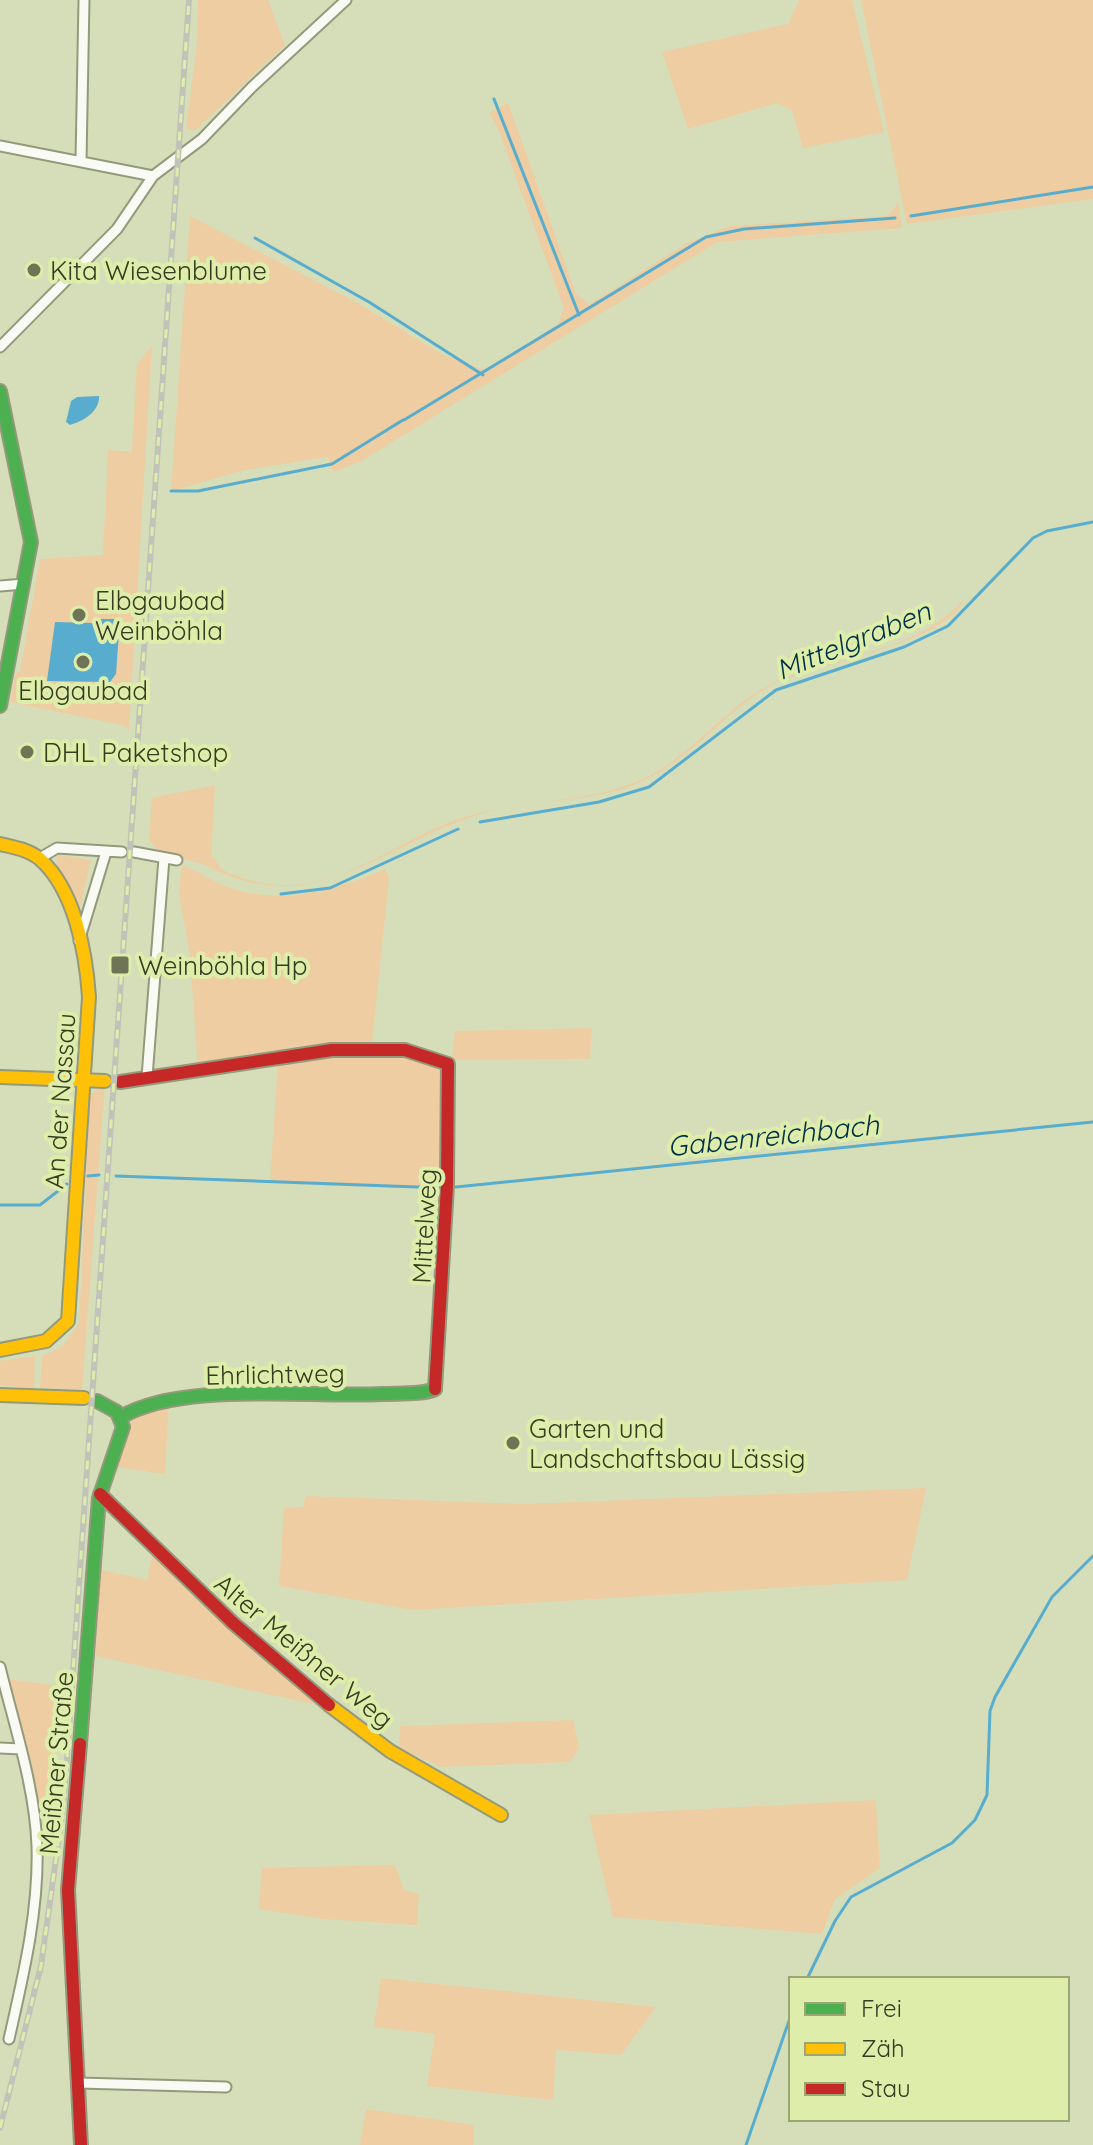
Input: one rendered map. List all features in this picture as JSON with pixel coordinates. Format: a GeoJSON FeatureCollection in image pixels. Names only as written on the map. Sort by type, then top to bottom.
{"type":"FeatureCollection","features":[{"type":"Feature","properties":{"kind":"street"},"geometry":{"type":"LineString","coordinates":[[81,161],[84,0]]}},
{"type":"Feature","properties":{"kind":"street"},"geometry":{"type":"LineString","coordinates":[[0,347],[117,229],[153,176],[202,139],[252,87],[346,0]]}},
{"type":"Feature","properties":{"kind":"street"},"geometry":{"type":"LineString","coordinates":[[0,146],[153,176]]}},
{"type":"Feature","properties":{"kind":"street"},"geometry":{"type":"LineString","coordinates":[[0,391],[30,522],[31,542],[0,706]]}},
{"type":"Feature","properties":{"kind":"street"},"geometry":{"type":"LineString","coordinates":[[0,586],[24,584]]}},
{"type":"Feature","properties":{"kind":"street"},"geometry":{"type":"LineString","coordinates":[[0,844],[40,858],[55,848],[122,852]]}},
{"type":"Feature","properties":{"kind":"street"},"geometry":{"type":"LineString","coordinates":[[134,852],[145,851],[177,860]]}},
{"type":"Feature","properties":{"kind":"street"},"geometry":{"type":"LineString","coordinates":[[79,941],[106,852]]}},
{"type":"Feature","properties":{"kind":"street","name":"An der Nassau"},"geometry":{"type":"LineString","coordinates":[[0,1350],[39,1346],[51,1340],[68,1321],[89,980],[58,883],[40,858]]}},
{"type":"Feature","properties":{"kind":"street"},"geometry":{"type":"LineString","coordinates":[[120,1082],[147,1077],[164,858]]}},
{"type":"Feature","properties":{"kind":"street","name":"Mittelweg"},"geometry":{"type":"LineString","coordinates":[[147,1077],[332,1050],[405,1050],[448,1064],[449,1194],[435,1391]]}},
{"type":"Feature","properties":{"kind":"street"},"geometry":{"type":"LineString","coordinates":[[0,1077],[105,1081]]}},
{"type":"Feature","properties":{"kind":"street","name":"Ehrlichtweg"},"geometry":{"type":"LineString","coordinates":[[121,1417],[144,1403],[172,1398],[314,1397],[435,1391]]}},
{"type":"Feature","properties":{"kind":"street"},"geometry":{"type":"LineString","coordinates":[[0,1395],[84,1398]]}},
{"type":"Feature","properties":{"kind":"street"},"geometry":{"type":"LineString","coordinates":[[97,1401],[113,1408],[121,1417]]}},
{"type":"Feature","properties":{"kind":"street","name":"Meißner Straße"},"geometry":{"type":"LineString","coordinates":[[81,2145],[68,1890],[100,1494],[122,1432],[121,1417]]}},
{"type":"Feature","properties":{"kind":"street","name":"Alter Meißner Weg"},"geometry":{"type":"LineString","coordinates":[[100,1494],[199,1592],[285,1669],[367,1735],[501,1815]]}},
{"type":"Feature","properties":{"kind":"street"},"geometry":{"type":"LineString","coordinates":[[0,1667],[21,1749],[35,1828],[37,1867],[27,1950],[9,2039]]}},
{"type":"Feature","properties":{"kind":"street"},"geometry":{"type":"LineString","coordinates":[[0,1748],[21,1749]]}},
{"type":"Feature","properties":{"kind":"street"},"geometry":{"type":"LineString","coordinates":[[79,2083],[226,2087]]}},
{"type":"Feature","properties":{"kind":"shaded area"},"geometry":{"type":"Polygon","coordinates":[[[198,0],[268,0],[285,45],[196,130],[186,129],[197,43],[198,0]]]}},
{"type":"Feature","properties":{"kind":"shaded area"},"geometry":{"type":"Polygon","coordinates":[[[799,0],[852,0],[884,132],[803,148],[792,110],[777,103],[688,129],[662,52],[788,24],[799,0]]]}},
{"type":"Feature","properties":{"kind":"shaded area"},"geometry":{"type":"Polygon","coordinates":[[[861,0],[1093,0],[1093,199],[907,224],[861,0]]]}},
{"type":"Feature","properties":{"kind":"shaded area"},"geometry":{"type":"Polygon","coordinates":[[[508,103],[576,294],[590,304],[687,243],[730,226],[888,216],[898,203],[902,228],[717,242],[360,462],[333,472],[328,457],[245,470],[171,491],[190,216],[356,302],[447,357],[477,367],[487,369],[558,324],[564,308],[498,129],[489,113],[508,103]]]}},
{"type":"Feature","properties":{"kind":"shaded area","name":"Elbgaubad Weinböhla"},"geometry":{"type":"Polygon","coordinates":[[[152,345],[129,730],[122,725],[10,702],[16,673],[20,672],[40,559],[103,555],[108,450],[132,452],[137,365],[152,345]]]}},
{"type":"Feature","properties":{"kind":"shaded area"},"geometry":{"type":"Polygon","coordinates":[[[964,599],[954,614],[936,627],[882,649],[799,674],[762,691],[679,759],[643,781],[605,794],[585,797],[524,805],[600,793],[647,777],[681,755],[760,690],[802,672],[901,641],[945,617],[964,599]]]}},
{"type":"Feature","properties":{"kind":"shaded area"},"geometry":{"type":"Polygon","coordinates":[[[215,785],[211,860],[213,856],[221,869],[261,883],[247,881],[160,851],[149,839],[152,798],[215,785]]]}},
{"type":"Feature","properties":{"kind":"shaded area"},"geometry":{"type":"Polygon","coordinates":[[[523,805],[484,813],[447,826],[349,872],[317,882],[306,883],[361,866],[453,821],[501,808],[523,805]]]}},
{"type":"Feature","properties":{"kind":"shaded area"},"geometry":{"type":"Polygon","coordinates":[[[58,855],[91,860],[80,907],[76,906],[56,861],[58,855]]]}},
{"type":"Feature","properties":{"kind":"shaded area"},"geometry":{"type":"Polygon","coordinates":[[[182,865],[233,889],[272,896],[329,889],[385,869],[389,878],[372,1042],[198,1069],[190,955],[179,893],[182,865]]]}},
{"type":"Feature","properties":{"kind":"shaded area"},"geometry":{"type":"Polygon","coordinates":[[[592,1028],[590,1059],[452,1060],[455,1031],[592,1028]]]}},
{"type":"Feature","properties":{"kind":"shaded area"},"geometry":{"type":"Polygon","coordinates":[[[333,1053],[404,1054],[418,1057],[442,1071],[446,1185],[395,1188],[270,1183],[278,1061],[333,1053]]]}},
{"type":"Feature","properties":{"kind":"shaded area"},"geometry":{"type":"Polygon","coordinates":[[[105,1084],[82,1390],[40,1388],[42,1356],[63,1346],[79,1323],[90,1095],[105,1084]]]}},
{"type":"Feature","properties":{"kind":"shaded area"},"geometry":{"type":"Polygon","coordinates":[[[35,1356],[34,1389],[0,1385],[0,1361],[35,1356]]]}},
{"type":"Feature","properties":{"kind":"shaded area"},"geometry":{"type":"Polygon","coordinates":[[[169,1404],[165,1474],[115,1467],[134,1413],[169,1404]]]}},
{"type":"Feature","properties":{"kind":"shaded area"},"geometry":{"type":"Polygon","coordinates":[[[926,1488],[907,1580],[412,1610],[279,1586],[284,1508],[303,1507],[306,1496],[523,1504],[926,1488]]]}},
{"type":"Feature","properties":{"kind":"shaded area"},"geometry":{"type":"Polygon","coordinates":[[[153,1550],[308,1695],[313,1704],[96,1656],[98,1569],[147,1580],[153,1550]]]}},
{"type":"Feature","properties":{"kind":"shaded area"},"geometry":{"type":"Polygon","coordinates":[[[8,1679],[59,1686],[46,1799],[35,1799],[8,1679]]]}},
{"type":"Feature","properties":{"kind":"shaded area"},"geometry":{"type":"Polygon","coordinates":[[[573,1720],[579,1748],[570,1762],[442,1767],[399,1749],[400,1726],[573,1720]]]}},
{"type":"Feature","properties":{"kind":"shaded area"},"geometry":{"type":"Polygon","coordinates":[[[876,1800],[880,1868],[835,1899],[822,1934],[613,1917],[589,1815],[876,1800]]]}},
{"type":"Feature","properties":{"kind":"shaded area"},"geometry":{"type":"Polygon","coordinates":[[[395,1865],[404,1890],[419,1894],[417,1925],[323,1919],[259,1909],[262,1868],[395,1865]]]}},
{"type":"Feature","properties":{"kind":"shaded area"},"geometry":{"type":"Polygon","coordinates":[[[381,1978],[656,2007],[621,2055],[556,2050],[553,2100],[427,2086],[435,2034],[374,2027],[381,1978]]]}},
{"type":"Feature","properties":{"kind":"shaded area"},"geometry":{"type":"Polygon","coordinates":[[[366,2109],[474,2125],[473,2145],[360,2145],[366,2109]]]}},
{"type":"Feature","properties":{"kind":"water"},"geometry":{"type":"Polygon","coordinates":[[[99,396],[97,406],[90,415],[70,425],[66,422],[71,401],[77,397],[99,396]]]}},
{"type":"Feature","properties":{"kind":"water","name":"Elbgaubad"},"geometry":{"type":"Polygon","coordinates":[[[94,619],[120,619],[116,674],[110,682],[47,681],[55,622],[93,623],[94,619]]]}},
{"type":"Feature","properties":{"kind":"waterway"},"geometry":{"type":"LineString","coordinates":[[494,99],[579,315]]}},
{"type":"Feature","properties":{"kind":"waterway"},"geometry":{"type":"LineString","coordinates":[[911,216],[1093,187]]}},
{"type":"Feature","properties":{"kind":"waterway"},"geometry":{"type":"LineString","coordinates":[[404,420],[706,237],[744,229],[895,218]]}},
{"type":"Feature","properties":{"kind":"waterway"},"geometry":{"type":"LineString","coordinates":[[255,238],[369,302],[483,375]]}},
{"type":"Feature","properties":{"kind":"waterway"},"geometry":{"type":"LineString","coordinates":[[171,491],[198,491],[332,464],[403,420]]}},
{"type":"Feature","properties":{"kind":"waterway","name":"Mittelgraben"},"geometry":{"type":"LineString","coordinates":[[480,822],[599,802],[649,787],[776,690],[904,647],[948,626],[1033,538],[1047,531],[1093,522]]}},
{"type":"Feature","properties":{"kind":"waterway","name":"Mittelgraben"},"geometry":{"type":"LineString","coordinates":[[281,894],[330,888],[458,829]]}},
{"type":"Feature","properties":{"kind":"waterway","name":"Gabenreichbach"},"geometry":{"type":"LineString","coordinates":[[456,1187],[1093,1122]]}},
{"type":"Feature","properties":{"kind":"waterway","name":"Gabenreichbach"},"geometry":{"type":"LineString","coordinates":[[88,1176],[99,1175]]}},
{"type":"Feature","properties":{"kind":"waterway","name":"Gabenreichbach"},"geometry":{"type":"LineString","coordinates":[[116,1176],[444,1188]]}},
{"type":"Feature","properties":{"kind":"waterway","name":"Gabenreichbach"},"geometry":{"type":"LineString","coordinates":[[0,1205],[40,1205],[67,1184]]}},
{"type":"Feature","properties":{"kind":"waterway"},"geometry":{"type":"LineString","coordinates":[[808,1977],[835,1921],[851,1897],[952,1843],[975,1820],[987,1795],[990,1711],[995,1697],[1052,1597],[1093,1556]]}},
{"type":"Feature","properties":{"kind":"waterway"},"geometry":{"type":"LineString","coordinates":[[746,2145],[789,2021]]}},
{"type":"Feature","properties":{"kind":"railway"},"geometry":{"type":"LineString","coordinates":[[0,2128],[41,1966],[64,1801],[189,0]]}},
{"type":"Feature","properties":{"kind":"traffic: fast"},"geometry":{"type":"LineString","coordinates":[[0,391],[31,542],[0,706]]}},
{"type":"Feature","properties":{"kind":"traffic: fast"},"geometry":{"type":"LineString","coordinates":[[121,1417],[147,1406],[211,1395],[352,1395],[435,1389]]}},
{"type":"Feature","properties":{"kind":"traffic: fast"},"geometry":{"type":"LineString","coordinates":[[80,1744],[99,1498],[123,1427],[117,1412],[97,1401]]}},
{"type":"Feature","properties":{"kind":"traffic: slow"},"geometry":{"type":"LineString","coordinates":[[0,844],[36,856],[62,887],[81,942],[89,997],[68,1321],[46,1341],[0,1350]]}},
{"type":"Feature","properties":{"kind":"traffic: slow"},"geometry":{"type":"LineString","coordinates":[[0,1077],[105,1081]]}},
{"type":"Feature","properties":{"kind":"traffic: slow"},"geometry":{"type":"LineString","coordinates":[[0,1395],[84,1398]]}},
{"type":"Feature","properties":{"kind":"traffic: slow"},"geometry":{"type":"LineString","coordinates":[[329,1705],[390,1751],[501,1815]]}},
{"type":"Feature","properties":{"kind":"traffic: jam"},"geometry":{"type":"LineString","coordinates":[[120,1082],[332,1050],[405,1050],[448,1064],[447,1186],[435,1389]]}},
{"type":"Feature","properties":{"kind":"traffic: jam"},"geometry":{"type":"LineString","coordinates":[[100,1494],[233,1623],[329,1705]]}},
{"type":"Feature","properties":{"kind":"traffic: jam"},"geometry":{"type":"LineString","coordinates":[[80,1744],[68,1890],[81,2145]]}},
{"type":"Feature","properties":{"kind":"place","name":"Kita Wiesenblume"},"geometry":{"type":"Point","coordinates":[34,270]}},
{"type":"Feature","properties":{"kind":"place","name":"Elbgaubad Weinböhla"},"geometry":{"type":"Point","coordinates":[79,615]}},
{"type":"Feature","properties":{"kind":"place","name":"Elbgaubad"},"geometry":{"type":"Point","coordinates":[83,662]}},
{"type":"Feature","properties":{"kind":"place","name":"DHL Paketshop"},"geometry":{"type":"Point","coordinates":[27,752]}},
{"type":"Feature","properties":{"kind":"place","name":"Weinböhla Hp"},"geometry":{"type":"Point","coordinates":[120,965]}},
{"type":"Feature","properties":{"kind":"place","name":"Garten und Landschaftsbau Lässig"},"geometry":{"type":"Point","coordinates":[513,1443]}}]}
